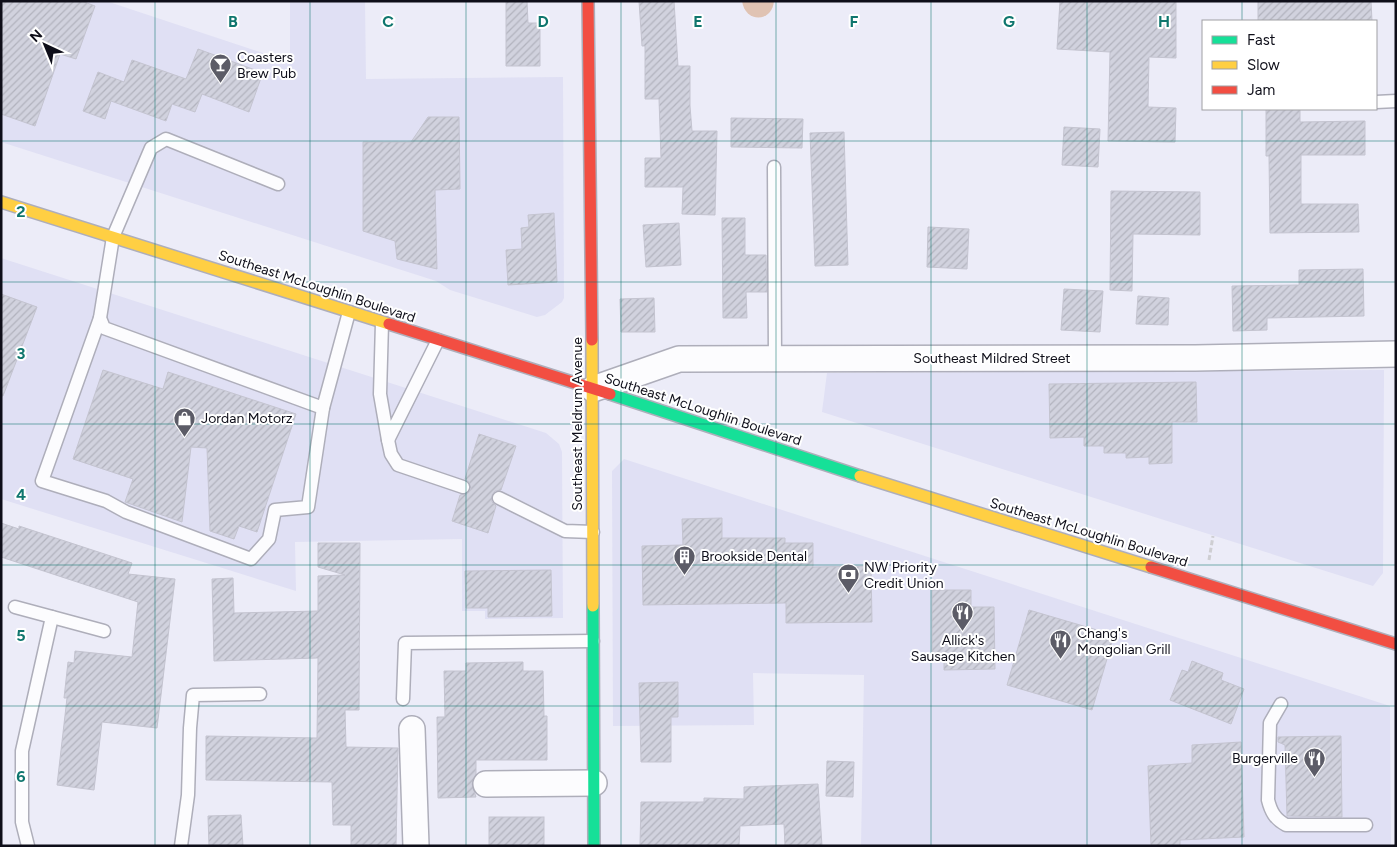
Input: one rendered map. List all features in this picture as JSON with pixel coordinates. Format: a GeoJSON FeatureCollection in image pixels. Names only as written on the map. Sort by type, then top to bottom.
{"type":"FeatureCollection","features":[{"type":"Feature","properties":{"kind":"main road","name":"Southeast Meldrum Avenue"},"geometry":{"type":"LineString","coordinates":[[588,1],[593,390],[594,846]]}},
{"type":"Feature","properties":{"kind":"main road","name":"Southeast McLoughlin Boulevard"},"geometry":{"type":"LineString","coordinates":[[1,202],[382,322],[895,488],[1396,644]]}},
{"type":"Feature","properties":{"kind":"street","name":"Southeast Mildred Street"},"geometry":{"type":"LineString","coordinates":[[593,390],[679,359],[1195,358],[1396,354]]}},
{"type":"Feature","properties":{"kind":"street"},"geometry":{"type":"LineString","coordinates":[[412,728],[416,846]]}},
{"type":"Feature","properties":{"kind":"street"},"geometry":{"type":"LineString","coordinates":[[486,784],[594,783]]}},
{"type":"Feature","properties":{"kind":"lane"},"geometry":{"type":"LineString","coordinates":[[1377,102],[1396,101]]}},
{"type":"Feature","properties":{"kind":"lane"},"geometry":{"type":"LineString","coordinates":[[278,184],[166,139],[151,148],[113,237],[100,318],[42,481],[106,500],[126,512],[251,559],[269,539],[275,510],[308,507],[323,408],[349,312]]}},
{"type":"Feature","properties":{"kind":"lane"},"geometry":{"type":"LineString","coordinates":[[774,167],[776,359]]}},
{"type":"Feature","properties":{"kind":"lane"},"geometry":{"type":"LineString","coordinates":[[100,318],[104,328],[323,408]]}},
{"type":"Feature","properties":{"kind":"lane"},"geometry":{"type":"LineString","coordinates":[[382,322],[380,394],[391,454],[398,465],[463,487]]}},
{"type":"Feature","properties":{"kind":"lane"},"geometry":{"type":"LineString","coordinates":[[388,440],[438,340]]}},
{"type":"Feature","properties":{"kind":"lane"},"geometry":{"type":"LineString","coordinates":[[499,498],[565,531],[593,532]]}},
{"type":"Feature","properties":{"kind":"lane"},"geometry":{"type":"LineString","coordinates":[[15,607],[104,631]]}},
{"type":"Feature","properties":{"kind":"lane"},"geometry":{"type":"LineString","coordinates":[[28,846],[22,822],[22,751],[52,617]]}},
{"type":"Feature","properties":{"kind":"lane"},"geometry":{"type":"LineString","coordinates":[[403,699],[405,643],[594,641]]}},
{"type":"Feature","properties":{"kind":"lane"},"geometry":{"type":"LineString","coordinates":[[181,846],[188,795],[193,695],[260,694]]}},
{"type":"Feature","properties":{"kind":"lane"},"geometry":{"type":"LineString","coordinates":[[1281,704],[1270,723],[1268,800],[1271,811],[1278,820],[1286,824],[1366,825]]}},
{"type":"Feature","properties":{"kind":"shaded area"},"geometry":{"type":"Polygon","coordinates":[[[1,1],[106,1],[290,62],[290,1],[365,1],[366,79],[563,77],[564,298],[562,302],[545,315],[537,317],[450,290],[436,281],[1,142],[1,1]]]}},
{"type":"Feature","properties":{"kind":"shaded area"},"geometry":{"type":"Polygon","coordinates":[[[742,1],[774,1],[769,13],[758,17],[748,13],[742,1]]]}},
{"type":"Feature","properties":{"kind":"shaded area"},"geometry":{"type":"Polygon","coordinates":[[[1,258],[546,433],[559,444],[562,452],[563,618],[485,619],[485,611],[462,611],[462,539],[295,542],[296,591],[1,499],[1,258]]]}},
{"type":"Feature","properties":{"kind":"shaded area"},"geometry":{"type":"Polygon","coordinates":[[[1384,370],[1383,573],[1373,586],[822,412],[827,373],[1384,370]]]}},
{"type":"Feature","properties":{"kind":"shaded area"},"geometry":{"type":"Polygon","coordinates":[[[624,459],[1390,706],[1391,846],[861,846],[864,675],[753,673],[754,725],[613,726],[612,471],[624,459]]]}},
{"type":"Feature","properties":{"kind":"building"},"geometry":{"type":"Polygon","coordinates":[[[1,1],[82,1],[95,6],[76,59],[60,54],[35,126],[1,114],[1,1]]]}},
{"type":"Feature","properties":{"kind":"building"},"geometry":{"type":"Polygon","coordinates":[[[506,1],[527,1],[528,23],[540,23],[540,66],[506,66],[506,1]]]}},
{"type":"Feature","properties":{"kind":"building"},"geometry":{"type":"Polygon","coordinates":[[[639,1],[674,1],[678,66],[690,66],[692,131],[717,131],[715,215],[682,214],[683,187],[645,187],[645,158],[661,158],[659,99],[645,99],[645,46],[642,46],[639,1]]]}},
{"type":"Feature","properties":{"kind":"building"},"geometry":{"type":"Polygon","coordinates":[[[1060,1],[1176,1],[1176,58],[1149,57],[1148,107],[1176,108],[1175,142],[1108,141],[1110,52],[1057,49],[1060,1]]]}},
{"type":"Feature","properties":{"kind":"building"},"geometry":{"type":"Polygon","coordinates":[[[1258,1],[1371,1],[1372,20],[1258,20],[1258,1]]]}},
{"type":"Feature","properties":{"kind":"building"},"geometry":{"type":"Polygon","coordinates":[[[198,49],[258,71],[257,73],[262,75],[249,112],[202,94],[195,112],[172,104],[166,121],[111,101],[105,119],[83,111],[98,72],[124,82],[132,60],[186,79],[198,49]]]}},
{"type":"Feature","properties":{"kind":"building"},"geometry":{"type":"Polygon","coordinates":[[[1266,110],[1300,110],[1300,122],[1365,121],[1365,155],[1301,155],[1301,204],[1358,204],[1359,232],[1270,233],[1269,156],[1266,156],[1266,110]]]}},
{"type":"Feature","properties":{"kind":"building"},"geometry":{"type":"Polygon","coordinates":[[[428,117],[459,117],[460,189],[435,190],[437,269],[397,259],[395,241],[363,231],[363,142],[411,142],[428,117]]]}},
{"type":"Feature","properties":{"kind":"building"},"geometry":{"type":"Polygon","coordinates":[[[731,118],[803,119],[802,148],[731,147],[731,118]]]}},
{"type":"Feature","properties":{"kind":"building"},"geometry":{"type":"Polygon","coordinates":[[[1064,127],[1100,129],[1098,167],[1062,165],[1064,127]]]}},
{"type":"Feature","properties":{"kind":"building"},"geometry":{"type":"Polygon","coordinates":[[[844,132],[848,265],[815,266],[810,133],[844,132]]]}},
{"type":"Feature","properties":{"kind":"building"},"geometry":{"type":"Polygon","coordinates":[[[1111,191],[1200,192],[1200,235],[1133,234],[1132,291],[1110,290],[1111,191]]]}},
{"type":"Feature","properties":{"kind":"building"},"geometry":{"type":"Polygon","coordinates":[[[554,213],[557,282],[508,285],[506,250],[522,249],[521,228],[529,227],[528,215],[554,213]]]}},
{"type":"Feature","properties":{"kind":"building"},"geometry":{"type":"Polygon","coordinates":[[[722,218],[745,218],[745,255],[766,255],[767,292],[746,292],[747,318],[723,318],[722,218]]]}},
{"type":"Feature","properties":{"kind":"building"},"geometry":{"type":"Polygon","coordinates":[[[679,223],[681,265],[646,267],[643,225],[679,223]]]}},
{"type":"Feature","properties":{"kind":"building"},"geometry":{"type":"Polygon","coordinates":[[[928,227],[969,229],[967,269],[927,267],[928,227]]]}},
{"type":"Feature","properties":{"kind":"building"},"geometry":{"type":"Polygon","coordinates":[[[1363,269],[1364,316],[1267,318],[1267,330],[1233,331],[1232,286],[1299,285],[1299,270],[1363,269]]]}},
{"type":"Feature","properties":{"kind":"building"},"geometry":{"type":"Polygon","coordinates":[[[1064,289],[1103,291],[1100,332],[1061,330],[1064,289]]]}},
{"type":"Feature","properties":{"kind":"building"},"geometry":{"type":"Polygon","coordinates":[[[1,294],[37,307],[3,396],[1,396],[1,294]]]}},
{"type":"Feature","properties":{"kind":"building"},"geometry":{"type":"Polygon","coordinates":[[[1138,296],[1169,298],[1168,325],[1136,324],[1138,296]]]}},
{"type":"Feature","properties":{"kind":"building"},"geometry":{"type":"Polygon","coordinates":[[[654,298],[655,332],[621,332],[620,299],[654,298]]]}},
{"type":"Feature","properties":{"kind":"building","name":"Jordan Motorz"},"geometry":{"type":"Polygon","coordinates":[[[103,370],[163,389],[168,372],[296,414],[257,532],[239,526],[234,539],[210,531],[207,448],[191,447],[182,522],[125,502],[133,479],[73,459],[103,370]]]}},
{"type":"Feature","properties":{"kind":"building"},"geometry":{"type":"Polygon","coordinates":[[[1196,382],[1197,422],[1172,422],[1172,463],[1149,464],[1149,457],[1126,458],[1126,453],[1104,453],[1104,446],[1084,446],[1084,437],[1050,438],[1049,384],[1196,382]]]}},
{"type":"Feature","properties":{"kind":"building"},"geometry":{"type":"Polygon","coordinates":[[[479,434],[516,446],[501,490],[495,491],[492,495],[492,502],[496,506],[488,533],[452,521],[460,495],[468,493],[471,489],[469,482],[465,479],[479,434]]]}},
{"type":"Feature","properties":{"kind":"building"},"geometry":{"type":"Polygon","coordinates":[[[722,518],[722,538],[785,538],[785,543],[813,543],[813,567],[871,566],[872,622],[786,623],[786,603],[643,605],[642,546],[683,545],[682,519],[722,518]]]}},
{"type":"Feature","properties":{"kind":"building"},"geometry":{"type":"Polygon","coordinates":[[[1,523],[19,529],[19,526],[132,563],[128,574],[175,579],[157,728],[102,722],[94,790],[57,785],[67,698],[64,698],[68,662],[74,663],[75,651],[132,657],[138,602],[1,557],[1,523]]]}},
{"type":"Feature","properties":{"kind":"building"},"geometry":{"type":"Polygon","coordinates":[[[318,543],[360,543],[359,710],[345,710],[346,747],[398,748],[396,846],[351,846],[351,825],[333,825],[332,782],[206,780],[206,736],[317,738],[318,658],[214,661],[212,579],[233,578],[234,613],[318,611],[318,576],[345,575],[318,567],[318,543]]]}},
{"type":"Feature","properties":{"kind":"building"},"geometry":{"type":"Polygon","coordinates":[[[551,570],[552,616],[488,617],[488,608],[466,608],[465,571],[551,570]]]}},
{"type":"Feature","properties":{"kind":"building","name":"Allick's Sausage Kitchen"},"geometry":{"type":"Polygon","coordinates":[[[932,590],[971,590],[971,607],[994,607],[995,669],[944,670],[944,655],[932,655],[932,590]]]}},
{"type":"Feature","properties":{"kind":"building","name":"Chang's Mongolian Grill"},"geometry":{"type":"Polygon","coordinates":[[[1029,610],[1114,635],[1092,710],[1007,685],[1029,610]]]}},
{"type":"Feature","properties":{"kind":"building"},"geometry":{"type":"Polygon","coordinates":[[[1192,661],[1223,673],[1221,680],[1244,689],[1231,724],[1170,700],[1182,670],[1188,672],[1192,661]]]}},
{"type":"Feature","properties":{"kind":"building"},"geometry":{"type":"Polygon","coordinates":[[[523,662],[523,671],[543,671],[544,716],[547,716],[547,760],[476,760],[476,774],[472,784],[476,797],[438,798],[437,717],[445,717],[444,671],[466,671],[466,663],[523,662]]]}},
{"type":"Feature","properties":{"kind":"building"},"geometry":{"type":"Polygon","coordinates":[[[678,682],[678,717],[671,717],[671,762],[641,762],[639,683],[678,682]]]}},
{"type":"Feature","properties":{"kind":"building","name":"Burgerville"},"geometry":{"type":"Polygon","coordinates":[[[1341,736],[1342,817],[1287,816],[1285,745],[1278,742],[1278,737],[1341,736]]]}},
{"type":"Feature","properties":{"kind":"building"},"geometry":{"type":"Polygon","coordinates":[[[1241,742],[1244,837],[1180,840],[1180,846],[1151,846],[1148,766],[1192,763],[1192,745],[1241,742]]]}},
{"type":"Feature","properties":{"kind":"building"},"geometry":{"type":"Polygon","coordinates":[[[827,761],[854,762],[853,797],[826,796],[827,761]]]}},
{"type":"Feature","properties":{"kind":"building"},"geometry":{"type":"Polygon","coordinates":[[[818,784],[822,846],[785,846],[784,824],[740,826],[739,846],[640,846],[641,802],[704,802],[704,798],[744,799],[744,787],[818,784]]]}},
{"type":"Feature","properties":{"kind":"building"},"geometry":{"type":"Polygon","coordinates":[[[241,815],[243,846],[209,846],[208,816],[241,815]]]}},
{"type":"Feature","properties":{"kind":"building"},"geometry":{"type":"Polygon","coordinates":[[[489,817],[544,817],[544,846],[489,846],[489,817]]]}},
{"type":"Feature","properties":{"kind":"traffic: fast"},"geometry":{"type":"LineString","coordinates":[[610,394],[860,476]]}},
{"type":"Feature","properties":{"kind":"traffic: fast"},"geometry":{"type":"LineString","coordinates":[[593,606],[594,846]]}},
{"type":"Feature","properties":{"kind":"traffic: slow"},"geometry":{"type":"LineString","coordinates":[[1,202],[389,324]]}},
{"type":"Feature","properties":{"kind":"traffic: slow"},"geometry":{"type":"LineString","coordinates":[[592,340],[593,606]]}},
{"type":"Feature","properties":{"kind":"traffic: slow"},"geometry":{"type":"LineString","coordinates":[[860,476],[1151,567]]}},
{"type":"Feature","properties":{"kind":"traffic: jam"},"geometry":{"type":"LineString","coordinates":[[588,1],[592,340]]}},
{"type":"Feature","properties":{"kind":"traffic: jam"},"geometry":{"type":"LineString","coordinates":[[389,324],[610,394]]}},
{"type":"Feature","properties":{"kind":"traffic: jam"},"geometry":{"type":"LineString","coordinates":[[1151,567],[1396,644]]}},
{"type":"Feature","properties":{"kind":"place","name":"Coasters Brew Pub"},"geometry":{"type":"Point","coordinates":[221,84]}},
{"type":"Feature","properties":{"kind":"place","name":"Jordan Motorz"},"geometry":{"type":"Point","coordinates":[185,437]}},
{"type":"Feature","properties":{"kind":"place","name":"Brookside Dental"},"geometry":{"type":"Point","coordinates":[685,575]}},
{"type":"Feature","properties":{"kind":"place","name":"NW Priority Credit Union"},"geometry":{"type":"Point","coordinates":[848,594]}},
{"type":"Feature","properties":{"kind":"place","name":"Allick's Sausage Kitchen"},"geometry":{"type":"Point","coordinates":[963,631]}},
{"type":"Feature","properties":{"kind":"place","name":"Chang's Mongolian Grill"},"geometry":{"type":"Point","coordinates":[1061,660]}},
{"type":"Feature","properties":{"kind":"place","name":"Burgerville"},"geometry":{"type":"Point","coordinates":[1314,777]}}]}
